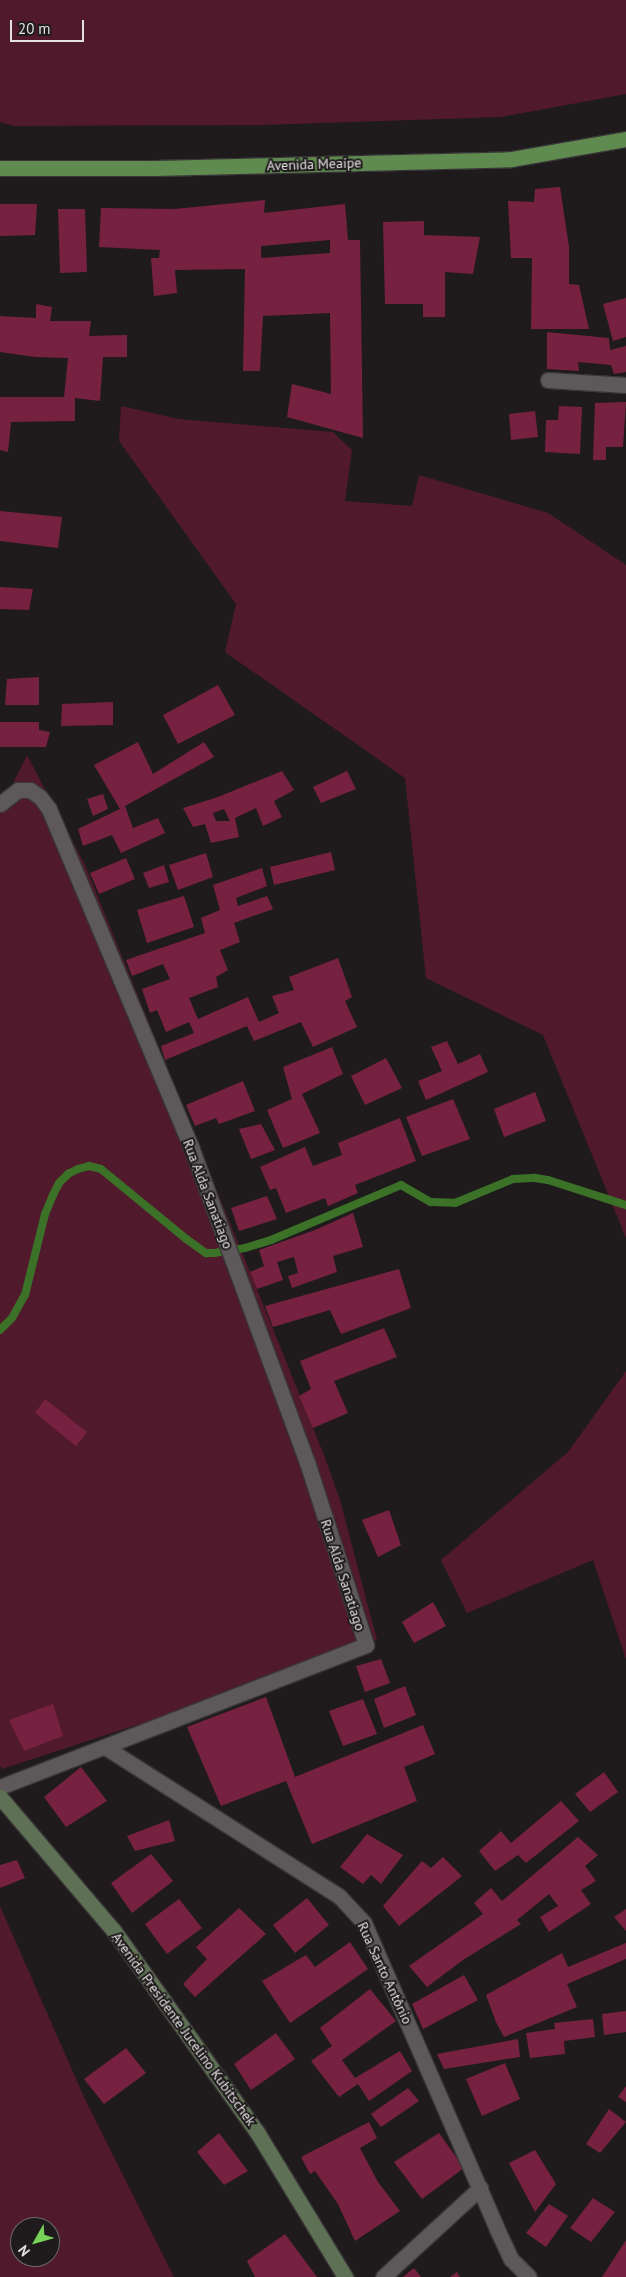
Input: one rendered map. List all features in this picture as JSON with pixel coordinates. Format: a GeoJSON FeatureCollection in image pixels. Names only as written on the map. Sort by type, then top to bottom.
{"type":"FeatureCollection","features":[{"type":"Feature","properties":{"kind":"main road","name":"Avenida Meaípe"},"geometry":{"type":"LineString","coordinates":[[0,168],[155,168],[511,159],[626,139]]}},
{"type":"Feature","properties":{"kind":"street"},"geometry":{"type":"LineString","coordinates":[[548,380],[626,385]]}},
{"type":"Feature","properties":{"kind":"street","name":"Rua Alda Sanatiago"},"geometry":{"type":"LineString","coordinates":[[0,804],[18,790],[30,790],[40,797],[49,809],[191,1147],[307,1462],[366,1645],[105,1747]]}},
{"type":"Feature","properties":{"kind":"street"},"geometry":{"type":"LineString","coordinates":[[0,1787],[105,1747]]}},
{"type":"Feature","properties":{"kind":"street","name":"Rua Santo Antônio"},"geometry":{"type":"LineString","coordinates":[[105,1747],[339,1896],[364,1923],[511,2259],[530,2277]]}},
{"type":"Feature","properties":{"kind":"street","name":"Avenida Presidente Jucelino Kubitschek"},"geometry":{"type":"LineString","coordinates":[[0,1797],[120,1939],[257,2132],[345,2277]]}},
{"type":"Feature","properties":{"kind":"street"},"geometry":{"type":"LineString","coordinates":[[383,2277],[480,2188]]}},
{"type":"Feature","properties":{"kind":"shaded area"},"geometry":{"type":"Polygon","coordinates":[[[0,0],[626,0],[626,94],[501,117],[263,125],[14,126],[0,122],[0,0]]]}},
{"type":"Feature","properties":{"kind":"shaded area"},"geometry":{"type":"Polygon","coordinates":[[[121,406],[179,419],[333,432],[352,450],[345,501],[412,506],[419,475],[548,513],[626,565],[626,1238],[543,1035],[426,978],[405,778],[225,652],[236,604],[119,441],[121,406]]]}},
{"type":"Feature","properties":{"kind":"shaded area"},"geometry":{"type":"Polygon","coordinates":[[[27,755],[85,865],[324,1455],[340,1500],[377,1640],[308,1669],[2,1769],[0,1766],[0,810],[27,755]]]}},
{"type":"Feature","properties":{"kind":"shaded area"},"geometry":{"type":"Polygon","coordinates":[[[626,1371],[626,1659],[593,1560],[467,1613],[441,1560],[568,1452],[626,1371]]]}},
{"type":"Feature","properties":{"kind":"shaded area"},"geometry":{"type":"Polygon","coordinates":[[[0,1906],[84,2097],[174,2277],[0,2277],[0,1906]]]}},
{"type":"Feature","properties":{"kind":"building"},"geometry":{"type":"Polygon","coordinates":[[[560,187],[569,247],[569,284],[579,285],[589,329],[531,329],[532,258],[511,258],[508,201],[534,202],[535,189],[560,187]]]}},
{"type":"Feature","properties":{"kind":"building"},"geometry":{"type":"Polygon","coordinates":[[[265,200],[264,213],[345,204],[348,240],[360,240],[363,438],[287,417],[292,384],[331,394],[330,313],[263,316],[260,371],[243,371],[245,269],[175,270],[177,293],[154,296],[151,258],[159,258],[160,250],[99,247],[101,208],[174,209],[265,200]],[[330,240],[261,246],[261,258],[330,253],[330,240]]]}},
{"type":"Feature","properties":{"kind":"building"},"geometry":{"type":"Polygon","coordinates":[[[0,204],[37,204],[35,235],[0,236],[0,204]]]}},
{"type":"Feature","properties":{"kind":"building"},"geometry":{"type":"Polygon","coordinates":[[[58,209],[85,209],[87,272],[60,273],[58,209]]]}},
{"type":"Feature","properties":{"kind":"building"},"geometry":{"type":"Polygon","coordinates":[[[424,221],[424,235],[480,237],[473,274],[445,272],[445,317],[423,317],[423,304],[385,304],[383,222],[424,221]]]}},
{"type":"Feature","properties":{"kind":"building"},"geometry":{"type":"Polygon","coordinates":[[[626,298],[626,337],[613,341],[603,304],[626,298]]]}},
{"type":"Feature","properties":{"kind":"building"},"geometry":{"type":"Polygon","coordinates":[[[36,304],[52,307],[50,321],[91,321],[89,336],[127,335],[127,357],[103,357],[100,401],[75,398],[75,421],[11,422],[8,452],[0,450],[0,397],[64,397],[68,358],[35,357],[0,352],[0,316],[36,318],[36,304]]]}},
{"type":"Feature","properties":{"kind":"building"},"geometry":{"type":"Polygon","coordinates":[[[547,332],[609,338],[610,350],[626,346],[626,372],[614,374],[611,365],[578,362],[579,371],[547,369],[547,332]]]}},
{"type":"Feature","properties":{"kind":"building"},"geometry":{"type":"Polygon","coordinates":[[[626,402],[623,447],[606,447],[606,460],[593,460],[595,403],[626,402]]]}},
{"type":"Feature","properties":{"kind":"building"},"geometry":{"type":"Polygon","coordinates":[[[559,406],[582,407],[580,454],[545,452],[546,420],[558,420],[559,406]]]}},
{"type":"Feature","properties":{"kind":"building"},"geometry":{"type":"Polygon","coordinates":[[[535,411],[538,437],[511,440],[509,414],[535,411]]]}},
{"type":"Feature","properties":{"kind":"building"},"geometry":{"type":"Polygon","coordinates":[[[0,511],[62,517],[58,548],[0,541],[0,511]]]}},
{"type":"Feature","properties":{"kind":"building"},"geometry":{"type":"Polygon","coordinates":[[[0,587],[33,589],[29,610],[0,609],[0,587]]]}},
{"type":"Feature","properties":{"kind":"building"},"geometry":{"type":"Polygon","coordinates":[[[39,677],[39,705],[5,705],[7,679],[39,677]]]}},
{"type":"Feature","properties":{"kind":"building"},"geometry":{"type":"Polygon","coordinates":[[[218,685],[235,715],[178,744],[163,715],[218,685]]]}},
{"type":"Feature","properties":{"kind":"building"},"geometry":{"type":"Polygon","coordinates":[[[113,702],[113,725],[61,726],[62,704],[113,702]]]}},
{"type":"Feature","properties":{"kind":"building"},"geometry":{"type":"Polygon","coordinates":[[[0,722],[39,722],[39,730],[50,732],[46,747],[0,747],[0,722]]]}},
{"type":"Feature","properties":{"kind":"building"},"geometry":{"type":"Polygon","coordinates":[[[138,742],[153,774],[204,742],[214,757],[125,806],[133,828],[158,818],[165,833],[121,853],[112,835],[83,846],[78,829],[120,809],[94,765],[138,742]]]}},
{"type":"Feature","properties":{"kind":"building"},"geometry":{"type":"Polygon","coordinates":[[[282,771],[294,790],[274,801],[282,817],[263,826],[256,808],[235,818],[239,837],[211,843],[205,824],[193,827],[183,808],[218,797],[282,771]],[[224,809],[213,813],[216,821],[230,821],[224,809]]]}},
{"type":"Feature","properties":{"kind":"building"},"geometry":{"type":"Polygon","coordinates":[[[347,771],[356,789],[321,803],[313,787],[347,771]]]}},
{"type":"Feature","properties":{"kind":"building"},"geometry":{"type":"Polygon","coordinates":[[[103,794],[108,809],[93,816],[87,799],[103,794]]]}},
{"type":"Feature","properties":{"kind":"building"},"geometry":{"type":"Polygon","coordinates":[[[331,852],[335,870],[274,885],[270,867],[331,852]]]}},
{"type":"Feature","properties":{"kind":"building"},"geometry":{"type":"Polygon","coordinates":[[[206,853],[213,877],[178,890],[169,865],[206,853]]]}},
{"type":"Feature","properties":{"kind":"building"},"geometry":{"type":"Polygon","coordinates":[[[126,858],[135,879],[99,894],[90,873],[126,858]]]}},
{"type":"Feature","properties":{"kind":"building"},"geometry":{"type":"Polygon","coordinates":[[[164,865],[169,882],[149,888],[143,873],[164,865]]]}},
{"type":"Feature","properties":{"kind":"building"},"geometry":{"type":"Polygon","coordinates":[[[262,868],[267,886],[236,898],[238,906],[267,896],[273,909],[234,923],[240,942],[220,950],[228,970],[216,977],[218,987],[189,998],[198,1019],[248,997],[259,1022],[279,1013],[272,996],[294,990],[289,977],[338,958],[352,997],[345,1001],[357,1027],[313,1047],[301,1022],[254,1041],[247,1026],[165,1060],[161,1046],[194,1033],[189,1022],[166,1032],[157,1010],[150,1013],[142,989],[170,979],[163,964],[132,976],[126,960],[205,933],[201,918],[220,910],[213,885],[262,868]]]}},
{"type":"Feature","properties":{"kind":"building"},"geometry":{"type":"Polygon","coordinates":[[[184,896],[194,927],[147,943],[137,910],[184,896]]]}},
{"type":"Feature","properties":{"kind":"building"},"geometry":{"type":"Polygon","coordinates":[[[447,1041],[458,1064],[480,1054],[488,1072],[426,1100],[418,1081],[442,1071],[431,1047],[447,1041]]]}},
{"type":"Feature","properties":{"kind":"building"},"geometry":{"type":"Polygon","coordinates":[[[332,1047],[343,1074],[302,1094],[320,1133],[283,1148],[267,1110],[292,1099],[283,1067],[332,1047]]]}},
{"type":"Feature","properties":{"kind":"building"},"geometry":{"type":"Polygon","coordinates":[[[386,1058],[402,1088],[365,1105],[351,1076],[386,1058]]]}},
{"type":"Feature","properties":{"kind":"building"},"geometry":{"type":"Polygon","coordinates":[[[243,1081],[255,1111],[219,1124],[216,1118],[195,1126],[186,1105],[243,1081]]]}},
{"type":"Feature","properties":{"kind":"building"},"geometry":{"type":"Polygon","coordinates":[[[535,1092],[546,1121],[504,1137],[494,1109],[535,1092]]]}},
{"type":"Feature","properties":{"kind":"building"},"geometry":{"type":"Polygon","coordinates":[[[453,1099],[470,1139],[422,1156],[406,1117],[453,1099]]]}},
{"type":"Feature","properties":{"kind":"building"},"geometry":{"type":"Polygon","coordinates":[[[400,1118],[416,1161],[355,1185],[358,1193],[328,1206],[325,1198],[286,1213],[276,1188],[270,1190],[260,1167],[305,1147],[313,1166],[342,1155],[338,1143],[400,1118]]]}},
{"type":"Feature","properties":{"kind":"building"},"geometry":{"type":"Polygon","coordinates":[[[261,1124],[275,1150],[251,1159],[239,1129],[261,1124]]]}},
{"type":"Feature","properties":{"kind":"building"},"geometry":{"type":"Polygon","coordinates":[[[267,1196],[277,1219],[239,1231],[231,1208],[267,1196]]]}},
{"type":"Feature","properties":{"kind":"building"},"geometry":{"type":"Polygon","coordinates":[[[353,1213],[363,1247],[333,1256],[337,1272],[292,1288],[288,1276],[298,1273],[294,1257],[277,1262],[283,1280],[257,1289],[250,1272],[264,1266],[259,1250],[315,1230],[353,1213]]]}},
{"type":"Feature","properties":{"kind":"building"},"geometry":{"type":"Polygon","coordinates":[[[399,1269],[411,1308],[341,1334],[330,1310],[273,1327],[265,1306],[399,1269]]]}},
{"type":"Feature","properties":{"kind":"building"},"geometry":{"type":"Polygon","coordinates":[[[384,1328],[397,1357],[334,1381],[348,1413],[313,1428],[299,1396],[311,1389],[300,1361],[384,1328]]]}},
{"type":"Feature","properties":{"kind":"building"},"geometry":{"type":"Polygon","coordinates":[[[45,1399],[87,1432],[76,1446],[35,1413],[45,1399]]]}},
{"type":"Feature","properties":{"kind":"building"},"geometry":{"type":"Polygon","coordinates":[[[389,1510],[401,1545],[378,1557],[362,1520],[389,1510]]]}},
{"type":"Feature","properties":{"kind":"building"},"geometry":{"type":"Polygon","coordinates":[[[433,1602],[446,1626],[414,1643],[402,1622],[433,1602]]]}},
{"type":"Feature","properties":{"kind":"building"},"geometry":{"type":"Polygon","coordinates":[[[381,1659],[390,1683],[365,1692],[356,1666],[381,1659]]]}},
{"type":"Feature","properties":{"kind":"building"},"geometry":{"type":"Polygon","coordinates":[[[405,1686],[416,1715],[384,1728],[374,1699],[405,1686]]]}},
{"type":"Feature","properties":{"kind":"building"},"geometry":{"type":"Polygon","coordinates":[[[266,1697],[295,1777],[423,1725],[435,1754],[404,1767],[417,1801],[312,1844],[286,1781],[221,1806],[187,1727],[266,1697]]]}},
{"type":"Feature","properties":{"kind":"building"},"geometry":{"type":"Polygon","coordinates":[[[363,1699],[377,1734],[343,1746],[329,1711],[363,1699]]]}},
{"type":"Feature","properties":{"kind":"building"},"geometry":{"type":"Polygon","coordinates":[[[53,1704],[63,1736],[24,1751],[9,1720],[53,1704]]]}},
{"type":"Feature","properties":{"kind":"building"},"geometry":{"type":"Polygon","coordinates":[[[81,1767],[107,1801],[66,1827],[44,1797],[81,1767]]]}},
{"type":"Feature","properties":{"kind":"building"},"geometry":{"type":"Polygon","coordinates":[[[604,1772],[618,1792],[590,1812],[575,1794],[604,1772]]]}},
{"type":"Feature","properties":{"kind":"building"},"geometry":{"type":"Polygon","coordinates":[[[561,1801],[579,1821],[526,1863],[518,1855],[495,1871],[479,1851],[501,1831],[511,1843],[561,1801]]]}},
{"type":"Feature","properties":{"kind":"building"},"geometry":{"type":"Polygon","coordinates":[[[169,1820],[175,1841],[135,1851],[127,1836],[169,1820]]]}},
{"type":"Feature","properties":{"kind":"building"},"geometry":{"type":"Polygon","coordinates":[[[367,1834],[403,1855],[381,1884],[371,1875],[363,1884],[340,1867],[367,1834]]]}},
{"type":"Feature","properties":{"kind":"building"},"geometry":{"type":"Polygon","coordinates":[[[578,1837],[598,1855],[585,1866],[596,1881],[581,1890],[591,1904],[549,1932],[540,1917],[558,1906],[549,1894],[517,1920],[521,1924],[463,1960],[427,1987],[409,1966],[483,1914],[474,1903],[491,1888],[502,1901],[578,1837]]]}},
{"type":"Feature","properties":{"kind":"building"},"geometry":{"type":"Polygon","coordinates":[[[151,1854],[173,1881],[132,1913],[111,1883],[151,1854]]]}},
{"type":"Feature","properties":{"kind":"building"},"geometry":{"type":"Polygon","coordinates":[[[443,1857],[462,1876],[399,1926],[383,1906],[422,1861],[431,1868],[443,1857]]]}},
{"type":"Feature","properties":{"kind":"building"},"geometry":{"type":"Polygon","coordinates":[[[17,1860],[25,1878],[0,1888],[0,1865],[17,1860]]]}},
{"type":"Feature","properties":{"kind":"building"},"geometry":{"type":"Polygon","coordinates":[[[307,1898],[329,1925],[295,1953],[273,1925],[307,1898]]]}},
{"type":"Feature","properties":{"kind":"building"},"geometry":{"type":"Polygon","coordinates":[[[179,1899],[202,1928],[167,1954],[145,1924],[179,1899]]]}},
{"type":"Feature","properties":{"kind":"building"},"geometry":{"type":"Polygon","coordinates":[[[239,1908],[266,1934],[195,1997],[183,1984],[207,1959],[196,1947],[239,1908]]]}},
{"type":"Feature","properties":{"kind":"building"},"geometry":{"type":"Polygon","coordinates":[[[626,1909],[626,1931],[614,1917],[626,1909]]]}},
{"type":"Feature","properties":{"kind":"building"},"geometry":{"type":"Polygon","coordinates":[[[350,1942],[368,1969],[290,2023],[262,1981],[306,1955],[315,1967],[350,1942]]]}},
{"type":"Feature","properties":{"kind":"building"},"geometry":{"type":"Polygon","coordinates":[[[626,1943],[626,1959],[567,1984],[577,2007],[504,2037],[486,1995],[562,1953],[568,1967],[626,1943]]]}},
{"type":"Feature","properties":{"kind":"building"},"geometry":{"type":"Polygon","coordinates":[[[464,1975],[478,2000],[423,2029],[412,2004],[464,1975]]]}},
{"type":"Feature","properties":{"kind":"building"},"geometry":{"type":"Polygon","coordinates":[[[370,1989],[396,2021],[342,2060],[355,2078],[400,2051],[412,2071],[369,2101],[358,2084],[339,2097],[311,2061],[332,2046],[320,2028],[370,1989]]]}},
{"type":"Feature","properties":{"kind":"building"},"geometry":{"type":"Polygon","coordinates":[[[626,2011],[626,2032],[604,2035],[602,2014],[626,2011]]]}},
{"type":"Feature","properties":{"kind":"building"},"geometry":{"type":"Polygon","coordinates":[[[593,2019],[595,2037],[564,2041],[565,2054],[530,2058],[526,2033],[555,2029],[554,2023],[593,2019]]]}},
{"type":"Feature","properties":{"kind":"building"},"geometry":{"type":"Polygon","coordinates":[[[276,2033],[295,2059],[251,2090],[234,2064],[276,2033]]]}},
{"type":"Feature","properties":{"kind":"building"},"geometry":{"type":"Polygon","coordinates":[[[518,2039],[520,2057],[444,2069],[437,2054],[518,2039]]]}},
{"type":"Feature","properties":{"kind":"building"},"geometry":{"type":"Polygon","coordinates":[[[126,2048],[146,2073],[104,2104],[84,2079],[126,2048]]]}},
{"type":"Feature","properties":{"kind":"building"},"geometry":{"type":"Polygon","coordinates":[[[505,2063],[520,2099],[482,2116],[466,2079],[505,2063]]]}},
{"type":"Feature","properties":{"kind":"building"},"geometry":{"type":"Polygon","coordinates":[[[626,2086],[626,2102],[618,2097],[626,2086]]]}},
{"type":"Feature","properties":{"kind":"building"},"geometry":{"type":"Polygon","coordinates":[[[408,2088],[419,2101],[381,2127],[371,2114],[408,2088]]]}},
{"type":"Feature","properties":{"kind":"building"},"geometry":{"type":"Polygon","coordinates":[[[609,2109],[626,2122],[600,2153],[586,2144],[609,2109]]]}},
{"type":"Feature","properties":{"kind":"building"},"geometry":{"type":"Polygon","coordinates":[[[369,2122],[377,2138],[360,2148],[378,2182],[400,2211],[355,2241],[338,2204],[315,2171],[310,2174],[301,2157],[369,2122]]]}},
{"type":"Feature","properties":{"kind":"building"},"geometry":{"type":"Polygon","coordinates":[[[219,2133],[248,2171],[224,2185],[197,2152],[219,2133]]]}},
{"type":"Feature","properties":{"kind":"building"},"geometry":{"type":"Polygon","coordinates":[[[439,2133],[464,2168],[422,2199],[394,2162],[439,2133]]]}},
{"type":"Feature","properties":{"kind":"building"},"geometry":{"type":"Polygon","coordinates":[[[535,2150],[556,2184],[535,2212],[509,2163],[535,2150]]]}},
{"type":"Feature","properties":{"kind":"building"},"geometry":{"type":"Polygon","coordinates":[[[593,2198],[615,2212],[591,2242],[570,2228],[593,2198]]]}},
{"type":"Feature","properties":{"kind":"building"},"geometry":{"type":"Polygon","coordinates":[[[549,2204],[568,2216],[546,2247],[526,2233],[549,2204]]]}},
{"type":"Feature","properties":{"kind":"building"},"geometry":{"type":"Polygon","coordinates":[[[285,2234],[317,2277],[255,2277],[247,2261],[285,2234]]]}},
{"type":"Feature","properties":{"kind":"building"},"geometry":{"type":"Polygon","coordinates":[[[626,2240],[626,2277],[602,2277],[626,2240]]]}},
{"type":"Feature","properties":{"kind":"building"},"geometry":{"type":"Polygon","coordinates":[[[414,2268],[421,2277],[403,2277],[414,2268]]]}},
{"type":"Feature","properties":{"kind":"building"},"geometry":{"type":"Polygon","coordinates":[[[457,2272],[460,2277],[450,2277],[457,2272]]]}},
{"type":"Feature","properties":{"kind":"waterway"},"geometry":{"type":"LineString","coordinates":[[0,1330],[12,1318],[25,1295],[45,1214],[59,1183],[68,1174],[89,1166],[101,1169],[206,1253],[245,1248],[271,1240],[401,1185],[431,1202],[455,1203],[513,1179],[535,1178],[548,1180],[626,1205]]}}]}
